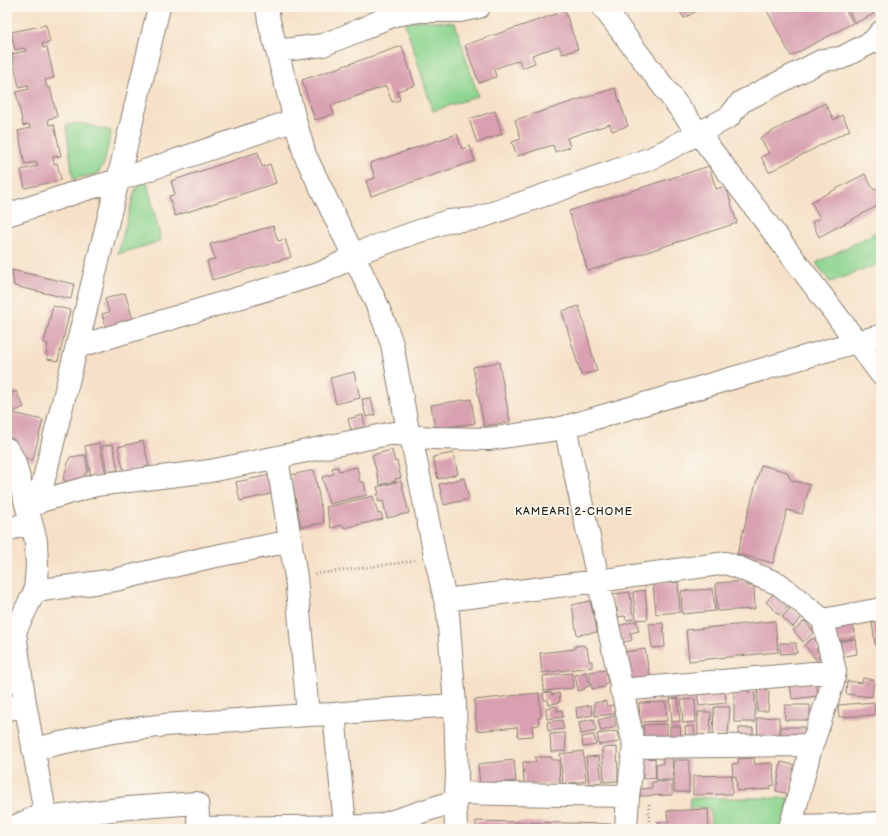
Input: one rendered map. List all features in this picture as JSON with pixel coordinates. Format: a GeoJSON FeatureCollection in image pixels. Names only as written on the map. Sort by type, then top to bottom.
{"type":"FeatureCollection","features":[{"type":"Feature","properties":{"kind":"street"},"geometry":{"type":"LineString","coordinates":[[32,510],[77,347],[159,7]]}},
{"type":"Feature","properties":{"kind":"street"},"geometry":{"type":"LineString","coordinates":[[267,7],[269,21],[294,120],[305,155],[354,254],[385,324],[392,344],[448,613],[455,705],[456,829]]}},
{"type":"Feature","properties":{"kind":"street"},"geometry":{"type":"LineString","coordinates":[[277,51],[323,45],[395,16],[420,11],[460,11],[479,7]]}},
{"type":"Feature","properties":{"kind":"street"},"geometry":{"type":"LineString","coordinates":[[603,7],[881,374]]}},
{"type":"Feature","properties":{"kind":"street"},"geometry":{"type":"LineString","coordinates":[[77,347],[321,273],[343,262],[354,254],[448,221],[475,219],[652,158],[729,117],[741,102],[823,60],[841,58],[872,42],[881,32]]}},
{"type":"Feature","properties":{"kind":"street"},"geometry":{"type":"LineString","coordinates":[[7,215],[118,180],[294,120]]}},
{"type":"Feature","properties":{"kind":"street"},"geometry":{"type":"LineString","coordinates":[[7,530],[32,510],[96,485],[210,471],[393,433],[433,438],[488,439],[551,430],[881,336]]}},
{"type":"Feature","properties":{"kind":"street"},"geometry":{"type":"LineString","coordinates":[[565,427],[634,745],[626,829]]}},
{"type":"Feature","properties":{"kind":"street"},"geometry":{"type":"LineString","coordinates":[[7,450],[14,460],[32,510],[36,541],[37,567],[35,591],[11,636],[16,706],[33,749],[46,820]]}},
{"type":"Feature","properties":{"kind":"street"},"geometry":{"type":"LineString","coordinates":[[277,458],[296,577],[308,714]]}},
{"type":"Feature","properties":{"kind":"street"},"geometry":{"type":"LineString","coordinates":[[35,591],[115,580],[206,558],[291,541]]}},
{"type":"Feature","properties":{"kind":"street"},"geometry":{"type":"LineString","coordinates":[[445,600],[726,563],[779,584],[823,620],[835,671],[833,683],[812,745],[790,828],[842,826],[881,822]]}},
{"type":"Feature","properties":{"kind":"street"},"geometry":{"type":"LineString","coordinates":[[823,620],[881,609]]}},
{"type":"Feature","properties":{"kind":"street"},"geometry":{"type":"LineString","coordinates":[[622,690],[835,671]]}},
{"type":"Feature","properties":{"kind":"street"},"geometry":{"type":"LineString","coordinates":[[33,749],[112,732],[150,727],[308,714],[334,714],[365,710],[455,705]]}},
{"type":"Feature","properties":{"kind":"street"},"geometry":{"type":"LineString","coordinates":[[334,714],[345,825]]}},
{"type":"Feature","properties":{"kind":"street"},"geometry":{"type":"LineString","coordinates":[[634,747],[812,745]]}},
{"type":"Feature","properties":{"kind":"street"},"geometry":{"type":"LineString","coordinates":[[9,829],[46,820],[128,808],[197,803],[199,828],[230,828],[381,824],[456,797],[502,794],[628,796]]}},
{"type":"Feature","properties":{"kind":"path"},"geometry":{"type":"LineString","coordinates":[[296,577],[407,562],[435,555]]}},
{"type":"Feature","properties":{"kind":"green space"},"geometry":{"type":"Polygon","coordinates":[[[420,20],[455,23],[478,96],[433,111],[405,23],[420,20]]]}},
{"type":"Feature","properties":{"kind":"green space"},"geometry":{"type":"Polygon","coordinates":[[[81,123],[111,131],[104,164],[97,174],[73,179],[66,125],[81,123]]]}},
{"type":"Feature","properties":{"kind":"green space"},"geometry":{"type":"Polygon","coordinates":[[[147,182],[161,241],[118,254],[135,190],[139,185],[147,182]]]}},
{"type":"Feature","properties":{"kind":"green space"},"geometry":{"type":"Polygon","coordinates":[[[881,230],[881,263],[830,282],[816,263],[881,230]]]}},
{"type":"Feature","properties":{"kind":"green space"},"geometry":{"type":"Polygon","coordinates":[[[690,798],[790,798],[781,829],[711,829],[710,808],[689,808],[690,798]]]}},
{"type":"Feature","properties":{"kind":"building"},"geometry":{"type":"Polygon","coordinates":[[[677,7],[704,7],[684,18],[677,7]]]}},
{"type":"Feature","properties":{"kind":"building"},"geometry":{"type":"Polygon","coordinates":[[[765,7],[844,7],[853,23],[791,56],[765,7]]]}},
{"type":"Feature","properties":{"kind":"building"},"geometry":{"type":"Polygon","coordinates":[[[847,7],[870,7],[874,14],[855,23],[847,7]]]}},
{"type":"Feature","properties":{"kind":"building"},"geometry":{"type":"Polygon","coordinates":[[[565,11],[578,49],[562,54],[559,46],[532,55],[535,63],[522,68],[519,60],[494,69],[496,77],[479,83],[465,45],[565,11]]]}},
{"type":"Feature","properties":{"kind":"building"},"geometry":{"type":"Polygon","coordinates":[[[46,25],[50,42],[42,44],[43,48],[47,47],[54,78],[45,80],[47,88],[50,87],[57,117],[48,119],[49,125],[54,124],[61,156],[53,157],[54,164],[57,163],[61,180],[25,188],[21,170],[38,166],[37,162],[25,164],[18,131],[30,128],[29,124],[23,126],[16,92],[29,89],[28,85],[19,87],[12,54],[26,51],[25,48],[15,50],[11,32],[46,25]]]}},
{"type":"Feature","properties":{"kind":"building"},"geometry":{"type":"Polygon","coordinates":[[[402,46],[415,85],[397,91],[400,100],[392,102],[386,86],[331,105],[334,114],[315,120],[302,80],[402,46]]]}},
{"type":"Feature","properties":{"kind":"building"},"geometry":{"type":"Polygon","coordinates":[[[615,88],[628,126],[612,131],[610,124],[567,138],[570,147],[555,152],[553,145],[517,156],[512,142],[521,139],[515,120],[615,88]]]}},
{"type":"Feature","properties":{"kind":"building"},"geometry":{"type":"Polygon","coordinates":[[[825,103],[834,120],[842,115],[850,130],[769,172],[761,157],[769,153],[760,138],[825,103]]]}},
{"type":"Feature","properties":{"kind":"building"},"geometry":{"type":"Polygon","coordinates":[[[495,111],[502,134],[477,143],[469,119],[495,111]]]}},
{"type":"Feature","properties":{"kind":"building"},"geometry":{"type":"Polygon","coordinates":[[[457,134],[462,149],[470,146],[475,161],[371,196],[366,181],[375,178],[370,163],[457,134]]]}},
{"type":"Feature","properties":{"kind":"building"},"geometry":{"type":"Polygon","coordinates":[[[258,152],[262,167],[270,164],[276,183],[175,216],[169,196],[175,194],[171,181],[258,152]]]}},
{"type":"Feature","properties":{"kind":"building"},"geometry":{"type":"Polygon","coordinates":[[[709,166],[716,189],[726,186],[737,223],[588,271],[569,211],[709,166]]]}},
{"type":"Feature","properties":{"kind":"building"},"geometry":{"type":"Polygon","coordinates":[[[865,174],[874,190],[881,186],[881,204],[819,237],[812,222],[820,218],[811,202],[865,174]]]}},
{"type":"Feature","properties":{"kind":"building"},"geometry":{"type":"Polygon","coordinates":[[[273,226],[278,241],[285,239],[291,257],[212,280],[207,261],[215,259],[210,244],[273,226]]]}},
{"type":"Feature","properties":{"kind":"building"},"geometry":{"type":"Polygon","coordinates":[[[12,270],[74,284],[71,299],[14,286],[12,270]]]}},
{"type":"Feature","properties":{"kind":"building"},"geometry":{"type":"Polygon","coordinates":[[[125,293],[134,323],[116,324],[106,327],[102,314],[109,312],[105,299],[125,293]]]}},
{"type":"Feature","properties":{"kind":"building"},"geometry":{"type":"Polygon","coordinates":[[[53,306],[70,310],[58,361],[47,359],[48,356],[46,355],[48,344],[44,343],[53,306]]]}},
{"type":"Feature","properties":{"kind":"building"},"geometry":{"type":"Polygon","coordinates":[[[579,306],[597,371],[581,375],[562,311],[579,306]]]}},
{"type":"Feature","properties":{"kind":"building"},"geometry":{"type":"Polygon","coordinates":[[[499,362],[510,422],[484,426],[473,367],[499,362]]]}},
{"type":"Feature","properties":{"kind":"building"},"geometry":{"type":"Polygon","coordinates":[[[354,372],[360,398],[336,404],[330,378],[354,372]]]}},
{"type":"Feature","properties":{"kind":"building"},"geometry":{"type":"Polygon","coordinates":[[[16,391],[24,407],[7,415],[7,395],[16,391]]]}},
{"type":"Feature","properties":{"kind":"building"},"geometry":{"type":"Polygon","coordinates":[[[371,398],[375,415],[366,417],[362,399],[371,398]]]}},
{"type":"Feature","properties":{"kind":"building"},"geometry":{"type":"Polygon","coordinates":[[[471,399],[475,423],[435,429],[431,405],[471,399]]]}},
{"type":"Feature","properties":{"kind":"building"},"geometry":{"type":"Polygon","coordinates":[[[13,413],[43,420],[33,460],[20,457],[7,435],[7,418],[12,419],[13,413]]]}},
{"type":"Feature","properties":{"kind":"building"},"geometry":{"type":"Polygon","coordinates":[[[363,415],[365,427],[351,430],[348,419],[363,415]]]}},
{"type":"Feature","properties":{"kind":"building"},"geometry":{"type":"Polygon","coordinates":[[[143,441],[149,466],[124,472],[118,447],[143,441]]]}},
{"type":"Feature","properties":{"kind":"building"},"geometry":{"type":"Polygon","coordinates":[[[99,443],[106,474],[91,477],[85,446],[99,443]]]}},
{"type":"Feature","properties":{"kind":"building"},"geometry":{"type":"Polygon","coordinates":[[[113,444],[118,470],[107,472],[102,446],[113,444]]]}},
{"type":"Feature","properties":{"kind":"building"},"geometry":{"type":"Polygon","coordinates":[[[392,450],[395,462],[397,461],[401,478],[395,479],[396,481],[380,485],[372,455],[392,450]]]}},
{"type":"Feature","properties":{"kind":"building"},"geometry":{"type":"Polygon","coordinates":[[[453,453],[458,474],[438,479],[433,457],[453,453]]]}},
{"type":"Feature","properties":{"kind":"building"},"geometry":{"type":"Polygon","coordinates":[[[85,455],[88,471],[79,482],[70,484],[63,479],[70,457],[85,455]]]}},
{"type":"Feature","properties":{"kind":"building"},"geometry":{"type":"Polygon","coordinates":[[[761,465],[787,472],[791,480],[810,485],[802,514],[787,510],[773,563],[737,554],[761,465]]]}},
{"type":"Feature","properties":{"kind":"building"},"geometry":{"type":"Polygon","coordinates":[[[338,467],[339,471],[357,467],[360,482],[364,482],[367,495],[329,504],[322,477],[334,474],[332,468],[338,467]]]}},
{"type":"Feature","properties":{"kind":"building"},"geometry":{"type":"Polygon","coordinates":[[[314,470],[324,523],[301,527],[291,475],[314,470]]]}},
{"type":"Feature","properties":{"kind":"building"},"geometry":{"type":"Polygon","coordinates":[[[271,475],[275,493],[240,501],[236,482],[271,475]]]}},
{"type":"Feature","properties":{"kind":"building"},"geometry":{"type":"Polygon","coordinates":[[[464,478],[469,499],[444,505],[439,484],[464,478]]]}},
{"type":"Feature","properties":{"kind":"building"},"geometry":{"type":"Polygon","coordinates":[[[401,481],[409,513],[387,518],[383,501],[379,502],[377,487],[401,481]]]}},
{"type":"Feature","properties":{"kind":"building"},"geometry":{"type":"Polygon","coordinates":[[[373,496],[378,514],[381,513],[383,519],[344,528],[343,525],[331,528],[326,507],[373,496]]]}},
{"type":"Feature","properties":{"kind":"building"},"geometry":{"type":"Polygon","coordinates":[[[746,581],[746,586],[754,586],[755,609],[717,611],[716,583],[746,581]]]}},
{"type":"Feature","properties":{"kind":"building"},"geometry":{"type":"Polygon","coordinates":[[[678,582],[680,612],[656,614],[653,584],[678,582]]]}},
{"type":"Feature","properties":{"kind":"building"},"geometry":{"type":"Polygon","coordinates":[[[713,589],[715,611],[682,614],[681,591],[713,589]]]}},
{"type":"Feature","properties":{"kind":"building"},"geometry":{"type":"Polygon","coordinates":[[[645,590],[648,619],[636,620],[633,592],[645,590]]]}},
{"type":"Feature","properties":{"kind":"building"},"geometry":{"type":"Polygon","coordinates":[[[630,592],[633,619],[626,620],[625,616],[618,617],[617,608],[614,608],[612,594],[630,592]]]}},
{"type":"Feature","properties":{"kind":"building"},"geometry":{"type":"Polygon","coordinates":[[[775,592],[789,606],[779,615],[766,602],[775,592]]]}},
{"type":"Feature","properties":{"kind":"building"},"geometry":{"type":"Polygon","coordinates":[[[590,601],[597,632],[577,635],[572,605],[590,601]]]}},
{"type":"Feature","properties":{"kind":"building"},"geometry":{"type":"Polygon","coordinates":[[[791,607],[802,617],[793,627],[782,617],[791,607]]]}},
{"type":"Feature","properties":{"kind":"building"},"geometry":{"type":"Polygon","coordinates":[[[636,621],[639,631],[630,633],[632,640],[622,643],[618,626],[636,621]]]}},
{"type":"Feature","properties":{"kind":"building"},"geometry":{"type":"Polygon","coordinates":[[[775,621],[778,652],[689,661],[686,630],[775,621]]]}},
{"type":"Feature","properties":{"kind":"building"},"geometry":{"type":"Polygon","coordinates":[[[805,621],[814,632],[803,642],[793,630],[805,621]]]}},
{"type":"Feature","properties":{"kind":"building"},"geometry":{"type":"Polygon","coordinates":[[[852,622],[856,637],[838,641],[836,632],[842,624],[852,622]]]}},
{"type":"Feature","properties":{"kind":"building"},"geometry":{"type":"Polygon","coordinates":[[[881,622],[881,649],[876,649],[872,623],[881,622]]]}},
{"type":"Feature","properties":{"kind":"building"},"geometry":{"type":"Polygon","coordinates":[[[663,623],[665,647],[652,648],[649,624],[663,623]]]}},
{"type":"Feature","properties":{"kind":"building"},"geometry":{"type":"Polygon","coordinates":[[[813,638],[820,645],[816,649],[821,654],[818,657],[821,661],[819,663],[804,645],[813,638]]]}},
{"type":"Feature","properties":{"kind":"building"},"geometry":{"type":"Polygon","coordinates":[[[855,639],[857,654],[840,657],[838,642],[855,639]]]}},
{"type":"Feature","properties":{"kind":"building"},"geometry":{"type":"Polygon","coordinates":[[[780,643],[796,643],[797,653],[780,654],[780,643]]]}},
{"type":"Feature","properties":{"kind":"building"},"geometry":{"type":"Polygon","coordinates":[[[584,645],[584,647],[587,647],[589,661],[592,661],[592,667],[542,673],[540,653],[575,649],[575,646],[584,645]]]}},
{"type":"Feature","properties":{"kind":"building"},"geometry":{"type":"Polygon","coordinates":[[[645,649],[650,678],[630,682],[625,652],[645,649]]]}},
{"type":"Feature","properties":{"kind":"building"},"geometry":{"type":"Polygon","coordinates":[[[606,670],[608,684],[605,684],[605,687],[592,689],[590,672],[606,670]]]}},
{"type":"Feature","properties":{"kind":"building"},"geometry":{"type":"Polygon","coordinates":[[[587,672],[590,686],[578,691],[575,675],[587,672]]]}},
{"type":"Feature","properties":{"kind":"building"},"geometry":{"type":"Polygon","coordinates":[[[572,673],[573,688],[544,691],[543,676],[572,673]]]}},
{"type":"Feature","properties":{"kind":"building"},"geometry":{"type":"Polygon","coordinates":[[[863,678],[874,680],[872,697],[846,694],[847,681],[862,683],[863,678]]]}},
{"type":"Feature","properties":{"kind":"building"},"geometry":{"type":"Polygon","coordinates":[[[816,680],[818,696],[792,699],[790,684],[816,680]]]}},
{"type":"Feature","properties":{"kind":"building"},"geometry":{"type":"Polygon","coordinates":[[[758,685],[767,686],[766,691],[769,691],[768,711],[757,711],[758,685]]]}},
{"type":"Feature","properties":{"kind":"building"},"geometry":{"type":"Polygon","coordinates":[[[734,687],[748,687],[748,692],[755,693],[755,722],[734,722],[734,687]]]}},
{"type":"Feature","properties":{"kind":"building"},"geometry":{"type":"Polygon","coordinates":[[[725,689],[726,703],[699,706],[697,692],[725,689]]]}},
{"type":"Feature","properties":{"kind":"building"},"geometry":{"type":"Polygon","coordinates":[[[551,692],[552,695],[559,693],[560,702],[549,705],[548,700],[544,700],[543,693],[551,692]]]}},
{"type":"Feature","properties":{"kind":"building"},"geometry":{"type":"Polygon","coordinates":[[[539,693],[541,717],[538,718],[539,725],[532,726],[533,736],[518,737],[517,727],[477,731],[474,700],[539,693]]]}},
{"type":"Feature","properties":{"kind":"building"},"geometry":{"type":"Polygon","coordinates":[[[678,698],[680,721],[672,722],[670,699],[678,698]]]}},
{"type":"Feature","properties":{"kind":"building"},"geometry":{"type":"Polygon","coordinates":[[[695,699],[696,722],[683,723],[681,700],[695,699]]]}},
{"type":"Feature","properties":{"kind":"building"},"geometry":{"type":"Polygon","coordinates":[[[606,701],[606,706],[614,705],[615,714],[595,716],[594,703],[606,701]]]}},
{"type":"Feature","properties":{"kind":"building"},"geometry":{"type":"Polygon","coordinates":[[[666,702],[667,721],[640,722],[639,703],[666,702]]]}},
{"type":"Feature","properties":{"kind":"building"},"geometry":{"type":"Polygon","coordinates":[[[874,702],[875,715],[839,717],[838,705],[874,702]]]}},
{"type":"Feature","properties":{"kind":"building"},"geometry":{"type":"Polygon","coordinates":[[[591,705],[593,715],[577,718],[576,708],[591,705]]]}},
{"type":"Feature","properties":{"kind":"building"},"geometry":{"type":"Polygon","coordinates":[[[785,705],[810,705],[810,720],[785,720],[785,705]]]}},
{"type":"Feature","properties":{"kind":"building"},"geometry":{"type":"Polygon","coordinates":[[[557,706],[557,711],[562,710],[563,717],[547,719],[546,708],[557,706]]]}},
{"type":"Feature","properties":{"kind":"building"},"geometry":{"type":"Polygon","coordinates":[[[714,707],[730,707],[728,736],[713,736],[714,707]]]}},
{"type":"Feature","properties":{"kind":"building"},"geometry":{"type":"Polygon","coordinates":[[[698,712],[711,712],[710,735],[698,735],[698,712]]]}},
{"type":"Feature","properties":{"kind":"building"},"geometry":{"type":"Polygon","coordinates":[[[614,716],[616,727],[601,731],[598,720],[614,716]]]}},
{"type":"Feature","properties":{"kind":"building"},"geometry":{"type":"Polygon","coordinates":[[[779,717],[780,740],[758,740],[757,718],[779,717]]]}},
{"type":"Feature","properties":{"kind":"building"},"geometry":{"type":"Polygon","coordinates":[[[594,719],[596,731],[581,734],[579,722],[594,719]]]}},
{"type":"Feature","properties":{"kind":"building"},"geometry":{"type":"Polygon","coordinates":[[[562,720],[564,729],[548,731],[547,722],[562,720]]]}},
{"type":"Feature","properties":{"kind":"building"},"geometry":{"type":"Polygon","coordinates":[[[667,724],[667,741],[644,742],[643,725],[667,724]]]}},
{"type":"Feature","properties":{"kind":"building"},"geometry":{"type":"Polygon","coordinates":[[[670,726],[680,726],[681,741],[670,741],[670,726]]]}},
{"type":"Feature","properties":{"kind":"building"},"geometry":{"type":"Polygon","coordinates":[[[694,726],[695,740],[686,740],[685,727],[694,726]]]}},
{"type":"Feature","properties":{"kind":"building"},"geometry":{"type":"Polygon","coordinates":[[[781,727],[804,727],[804,740],[781,740],[781,727]]]}},
{"type":"Feature","properties":{"kind":"building"},"geometry":{"type":"Polygon","coordinates":[[[739,728],[753,728],[753,740],[739,741],[739,728]]]}},
{"type":"Feature","properties":{"kind":"building"},"geometry":{"type":"Polygon","coordinates":[[[617,731],[619,742],[599,745],[597,734],[617,731]]]}},
{"type":"Feature","properties":{"kind":"building"},"geometry":{"type":"Polygon","coordinates":[[[565,733],[566,751],[551,752],[550,734],[565,733]]]}},
{"type":"Feature","properties":{"kind":"building"},"geometry":{"type":"Polygon","coordinates":[[[594,735],[596,745],[583,747],[582,737],[594,735]]]}},
{"type":"Feature","properties":{"kind":"building"},"geometry":{"type":"Polygon","coordinates":[[[617,747],[618,781],[604,782],[602,748],[617,747]]]}},
{"type":"Feature","properties":{"kind":"building"},"geometry":{"type":"Polygon","coordinates":[[[583,751],[586,781],[563,784],[560,754],[583,751]]]}},
{"type":"Feature","properties":{"kind":"building"},"geometry":{"type":"Polygon","coordinates":[[[599,756],[602,782],[589,784],[586,757],[599,756]]]}},
{"type":"Feature","properties":{"kind":"building"},"geometry":{"type":"Polygon","coordinates":[[[663,756],[672,756],[673,780],[656,780],[656,764],[663,764],[663,756]]]}},
{"type":"Feature","properties":{"kind":"building"},"geometry":{"type":"Polygon","coordinates":[[[535,757],[551,757],[552,760],[559,760],[560,784],[524,785],[523,762],[536,762],[535,757]]]}},
{"type":"Feature","properties":{"kind":"building"},"geometry":{"type":"Polygon","coordinates":[[[642,758],[655,758],[656,778],[643,779],[642,758]]]}},
{"type":"Feature","properties":{"kind":"building"},"geometry":{"type":"Polygon","coordinates":[[[754,758],[755,764],[773,763],[774,785],[770,786],[770,789],[737,791],[736,776],[733,777],[732,764],[739,763],[738,759],[754,758]]]}},
{"type":"Feature","properties":{"kind":"building"},"geometry":{"type":"Polygon","coordinates":[[[514,760],[516,781],[480,785],[478,764],[514,760]]]}},
{"type":"Feature","properties":{"kind":"building"},"geometry":{"type":"Polygon","coordinates":[[[674,760],[689,760],[689,792],[674,792],[674,760]]]}},
{"type":"Feature","properties":{"kind":"building"},"geometry":{"type":"Polygon","coordinates":[[[781,762],[795,765],[789,794],[776,791],[781,762]]]}},
{"type":"Feature","properties":{"kind":"building"},"geometry":{"type":"Polygon","coordinates":[[[732,775],[732,794],[693,795],[693,776],[732,775]]]}},
{"type":"Feature","properties":{"kind":"building"},"geometry":{"type":"Polygon","coordinates":[[[672,781],[672,795],[640,796],[640,789],[652,788],[652,782],[672,781]]]}},
{"type":"Feature","properties":{"kind":"building"},"geometry":{"type":"Polygon","coordinates":[[[708,809],[709,829],[658,829],[658,822],[668,822],[667,811],[708,809]]]}},
{"type":"Feature","properties":{"kind":"building"},"geometry":{"type":"Polygon","coordinates":[[[476,821],[611,824],[611,829],[476,829],[476,821]]]}},
{"type":"Feature","properties":{"kind":"district","name":"KAMEARI 2-CHOME"},"geometry":{"type":"Point","coordinates":[574,511]}}]}
